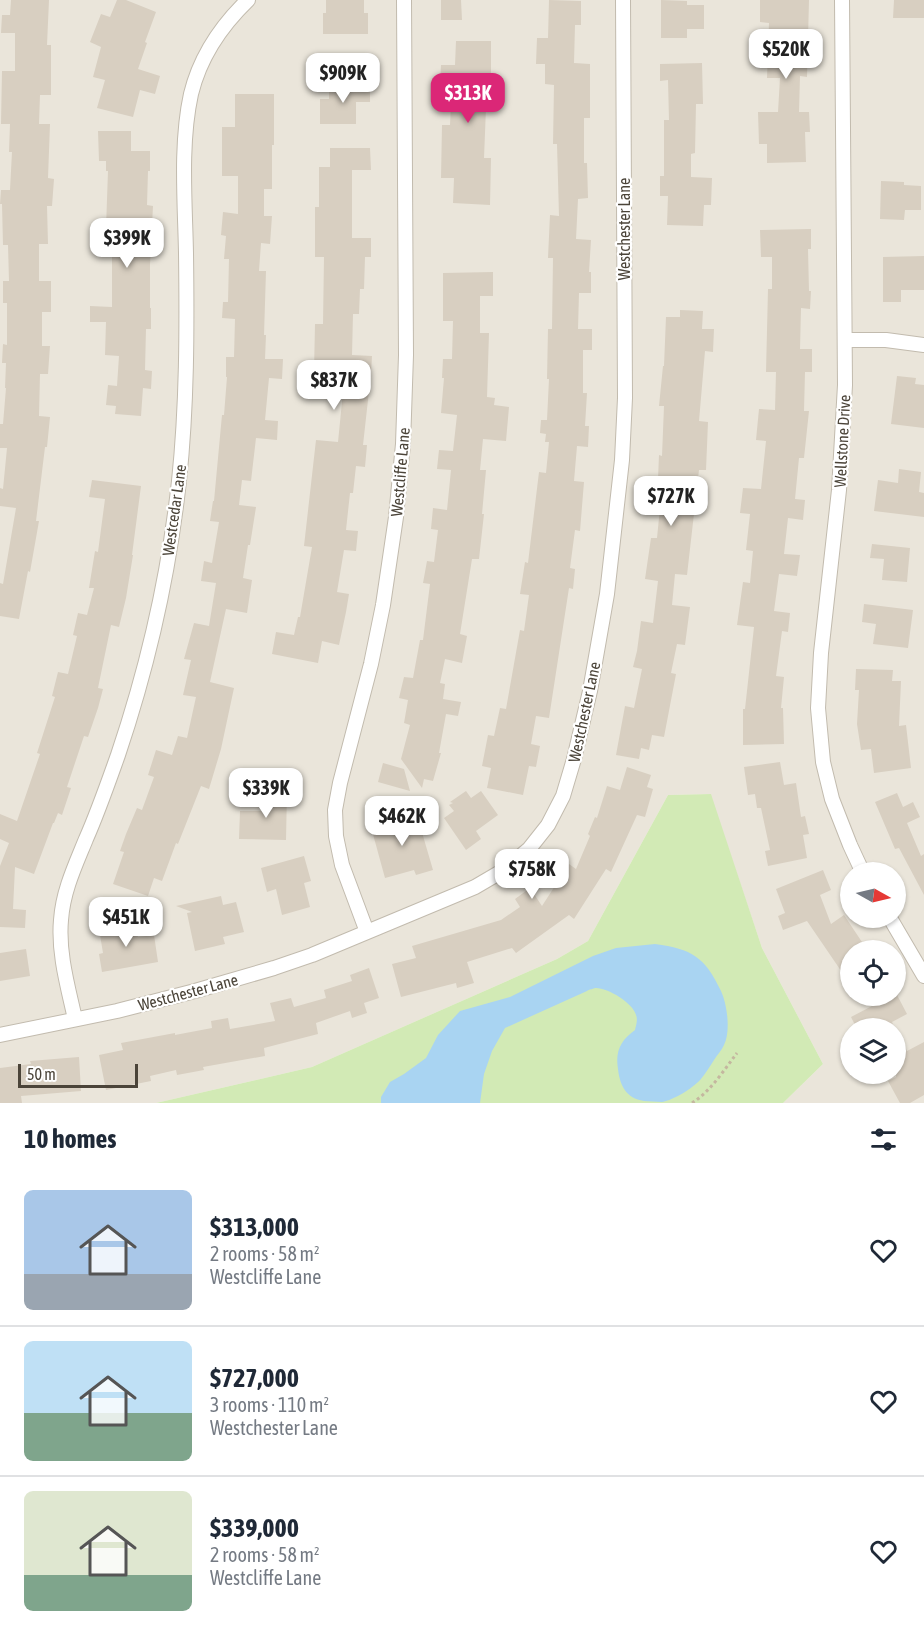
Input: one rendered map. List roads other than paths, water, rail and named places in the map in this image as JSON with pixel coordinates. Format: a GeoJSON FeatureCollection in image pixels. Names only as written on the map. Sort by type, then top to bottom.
{"type":"FeatureCollection","features":[{"type":"Feature","properties":{"kind":"street","name":"Westcedar Lane"},"geometry":{"type":"LineString","coordinates":[[75,1019],[63,959],[60,930],[62,908],[68,884],[107,786],[139,690],[175,520],[186,394],[185,182],[187,119],[191,94],[198,71],[218,34],[248,0]]}},
{"type":"Feature","properties":{"kind":"street","name":"Westcliffe Lane"},"geometry":{"type":"LineString","coordinates":[[367,932],[342,865],[335,817],[340,783],[371,664],[381,615],[393,538],[403,444],[406,375],[404,0]]}},
{"type":"Feature","properties":{"kind":"street","name":"Westchester Lane"},"geometry":{"type":"LineString","coordinates":[[0,1035],[117,1011],[238,979],[312,955],[458,896],[483,883],[504,870],[529,849],[556,812],[569,780],[590,691],[611,564],[622,460],[625,371],[623,0]]}},
{"type":"Feature","properties":{"kind":"street","name":"Wellstone Drive"},"geometry":{"type":"LineString","coordinates":[[842,0],[845,385],[839,490],[821,653],[819,724],[823,762],[832,799],[858,862]]}},
{"type":"Feature","properties":{"kind":"street"},"geometry":{"type":"LineString","coordinates":[[845,340],[886,340],[924,345]]}},
{"type":"Feature","properties":{"kind":"street"},"geometry":{"type":"LineString","coordinates":[[896,928],[924,976]]}},
{"type":"Feature","properties":{"kind":"water"},"geometry":{"type":"Polygon","coordinates":[[[655,944],[679,949],[696,957],[715,979],[725,1003],[728,1025],[723,1047],[701,1079],[683,1093],[660,1102],[644,1101],[628,1094],[622,1086],[617,1057],[623,1042],[635,1030],[637,1017],[634,1010],[619,997],[596,988],[505,1028],[492,1051],[484,1074],[480,1103],[381,1103],[381,1097],[390,1082],[426,1058],[438,1035],[460,1011],[510,997],[593,956],[616,948],[655,944]]]}}]}
